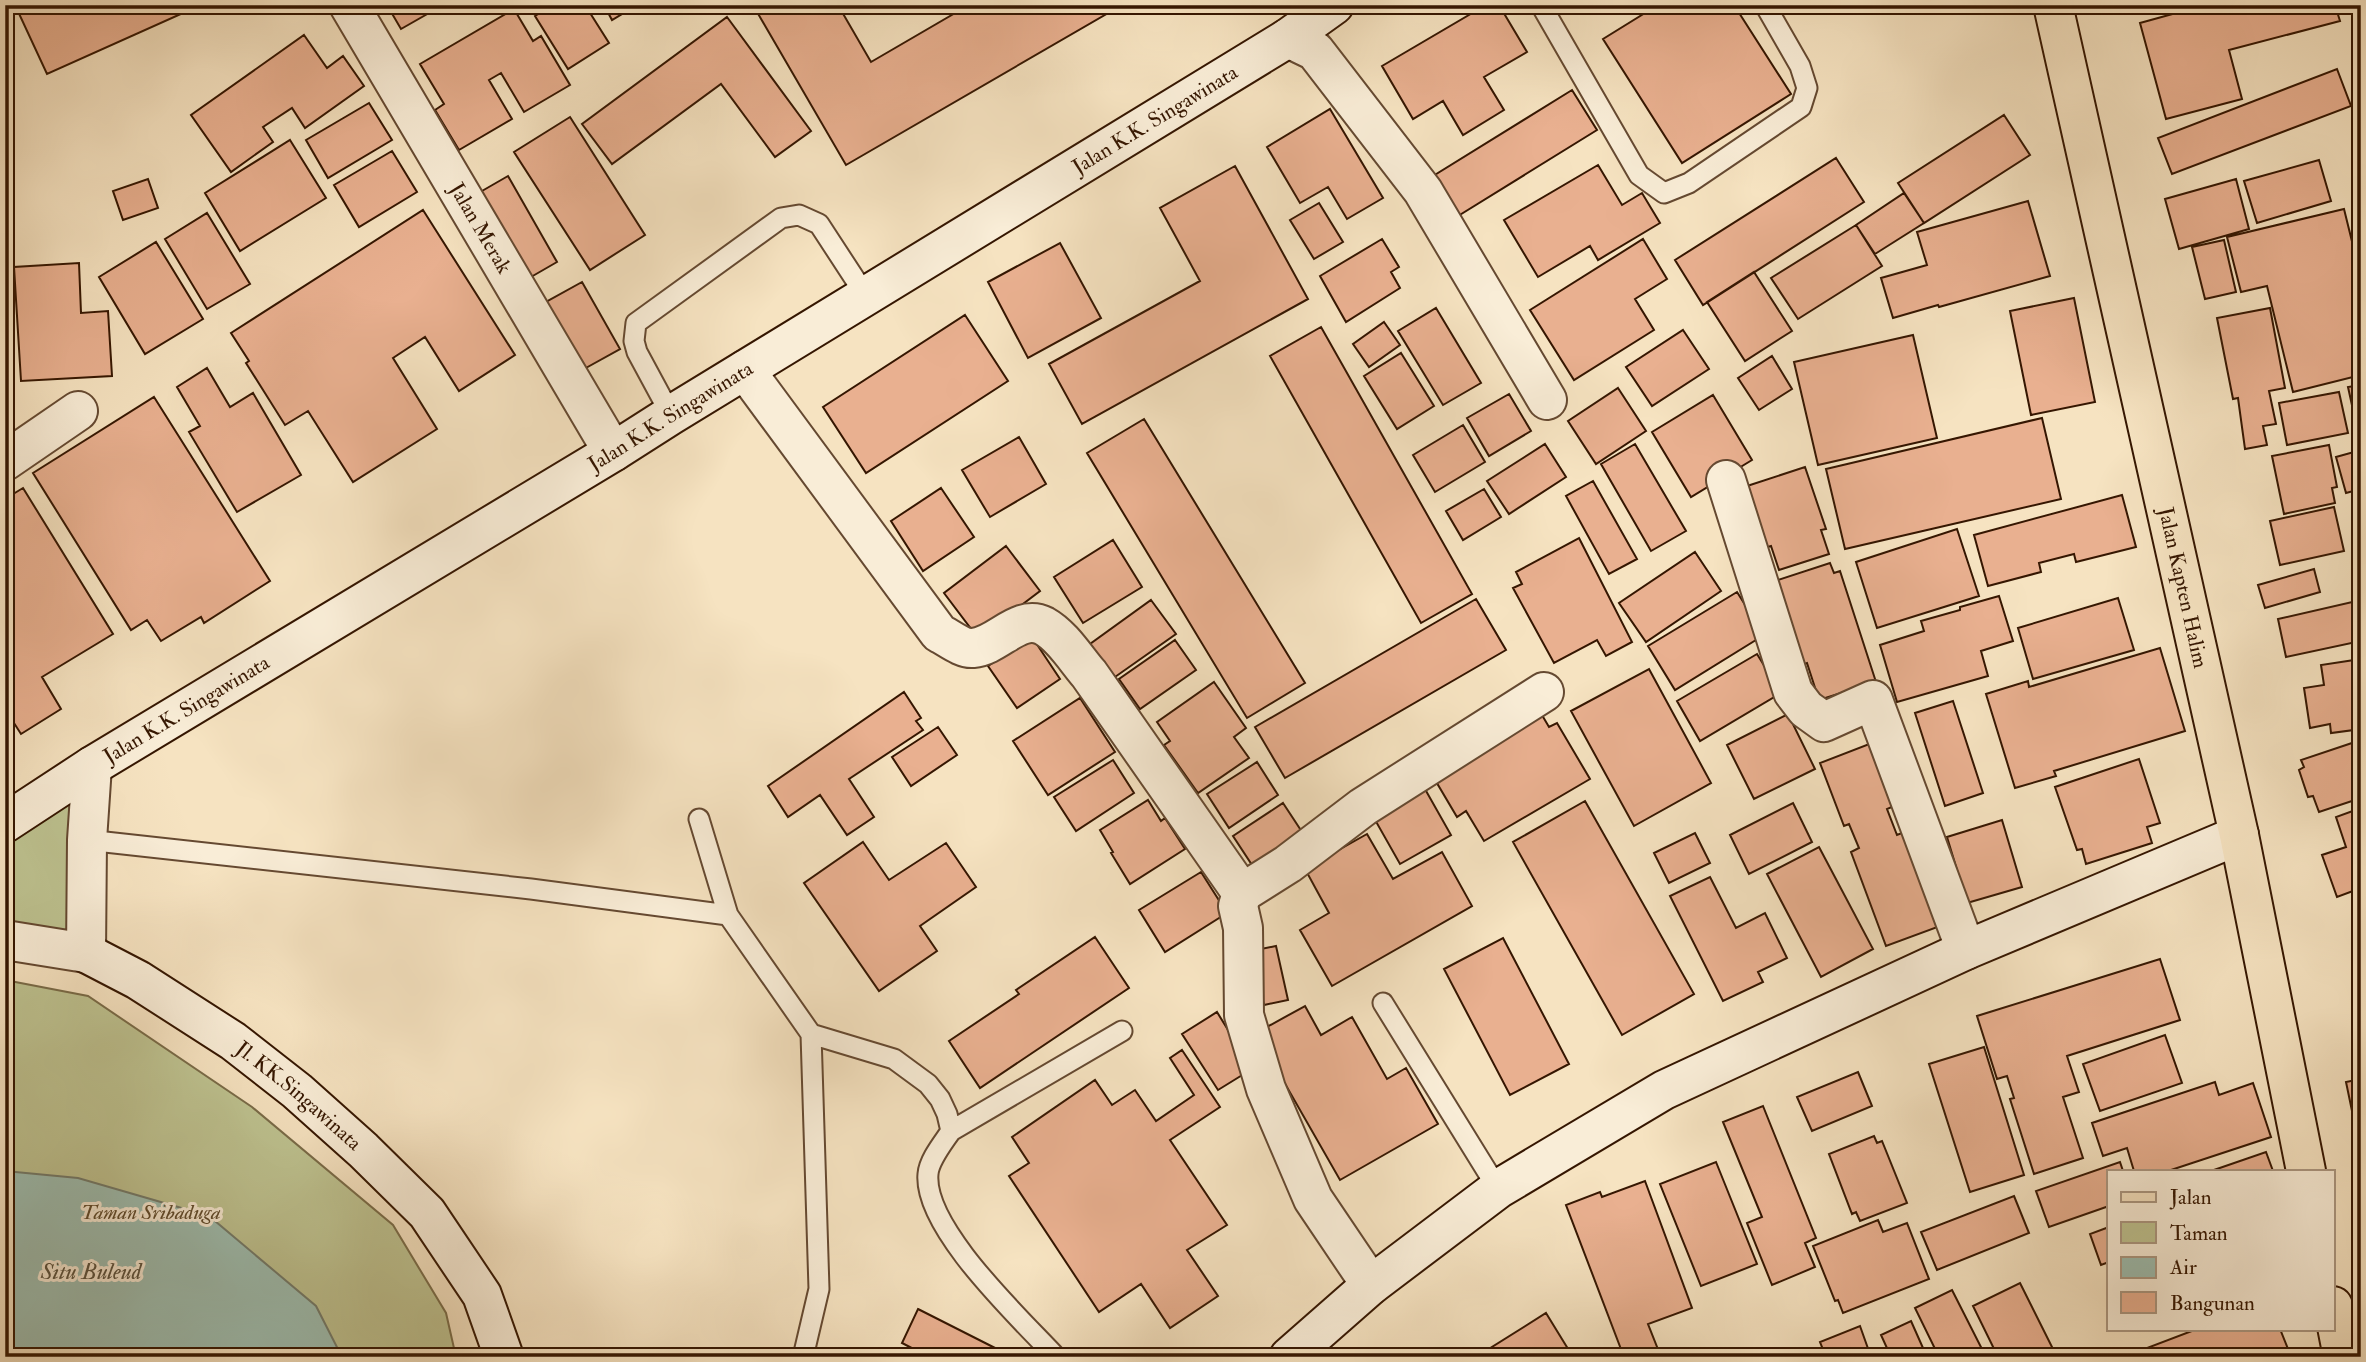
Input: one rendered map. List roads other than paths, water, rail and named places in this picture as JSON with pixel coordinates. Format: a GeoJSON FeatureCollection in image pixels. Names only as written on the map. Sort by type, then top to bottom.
{"type":"FeatureCollection","features":[{"type":"Feature","properties":{"kind":"main road","name":"Jalan Kapten Halim"},"geometry":{"type":"LineString","coordinates":[[2053,5],[2239,835],[2306,1170]]}},
{"type":"Feature","properties":{"kind":"main road"},"geometry":{"type":"LineString","coordinates":[[2334,1311],[2343,1357]]}},
{"type":"Feature","properties":{"kind":"street","name":"Jalan Merak"},"geometry":{"type":"LineString","coordinates":[[349,5],[613,452]]}},
{"type":"Feature","properties":{"kind":"street","name":"Jalan K.K. Singawinata"},"geometry":{"type":"LineString","coordinates":[[5,823],[92,766],[613,452],[1289,37],[1334,5]]}},
{"type":"Feature","properties":{"kind":"street"},"geometry":{"type":"LineString","coordinates":[[1289,37],[1315,51],[1423,191],[1547,400]]}},
{"type":"Feature","properties":{"kind":"street"},"geometry":{"type":"LineString","coordinates":[[745,370],[939,633],[973,649],[1021,625],[1035,622],[1046,627],[1062,643],[1089,674],[1242,893]]}},
{"type":"Feature","properties":{"kind":"street"},"geometry":{"type":"LineString","coordinates":[[5,461],[78,411]]}},
{"type":"Feature","properties":{"kind":"street"},"geometry":{"type":"LineString","coordinates":[[1726,480],[1794,692],[1806,709],[1824,722],[1873,700],[1966,950]]}},
{"type":"Feature","properties":{"kind":"street"},"geometry":{"type":"LineString","coordinates":[[1371,1285],[1313,1199],[1266,1089],[1244,1015],[1243,928],[1238,906],[1242,893],[1287,864],[1363,807],[1544,692]]}},
{"type":"Feature","properties":{"kind":"street"},"geometry":{"type":"LineString","coordinates":[[86,953],[87,840],[92,766]]}},
{"type":"Feature","properties":{"kind":"street"},"geometry":{"type":"LineString","coordinates":[[1289,1357],[1371,1285],[1498,1189],[1664,1090],[1966,950],[2239,835]]}},
{"type":"Feature","properties":{"kind":"street","name":"Jl. KK.Singawinata"},"geometry":{"type":"LineString","coordinates":[[5,940],[86,953],[138,980],[233,1041],[298,1091],[428,1213],[482,1295],[504,1357]]}},
{"type":"Feature","properties":{"kind":"lane"},"geometry":{"type":"LineString","coordinates":[[1541,5],[1639,175],[1664,193],[1689,183],[1801,107],[1807,88],[1800,66],[1765,5]]}},
{"type":"Feature","properties":{"kind":"lane"},"geometry":{"type":"LineString","coordinates":[[671,415],[637,352],[634,341],[636,323],[781,218],[799,215],[819,224],[866,296]]}},
{"type":"Feature","properties":{"kind":"lane"},"geometry":{"type":"LineString","coordinates":[[699,819],[728,915],[811,1034],[819,1289],[803,1357]]}},
{"type":"Feature","properties":{"kind":"lane"},"geometry":{"type":"LineString","coordinates":[[87,840],[728,915]]}},
{"type":"Feature","properties":{"kind":"lane"},"geometry":{"type":"LineString","coordinates":[[1383,1003],[1498,1189]]}},
{"type":"Feature","properties":{"kind":"lane"},"geometry":{"type":"LineString","coordinates":[[1056,1357],[986,1281],[955,1242],[931,1198],[928,1172],[951,1131],[1122,1031]]}},
{"type":"Feature","properties":{"kind":"lane"},"geometry":{"type":"LineString","coordinates":[[811,1034],[894,1059],[928,1084],[947,1114],[951,1131]]}},
{"type":"Feature","properties":{"kind":"water","name":"Situ Buleud"},"geometry":{"type":"Polygon","coordinates":[[[5,1171],[78,1178],[209,1216],[316,1306],[342,1357],[5,1357],[5,1171]]]}},
{"type":"Feature","properties":{"kind":"park label","name":"Taman Sribaduga"},"geometry":{"type":"Point","coordinates":[151,1212]}}]}
